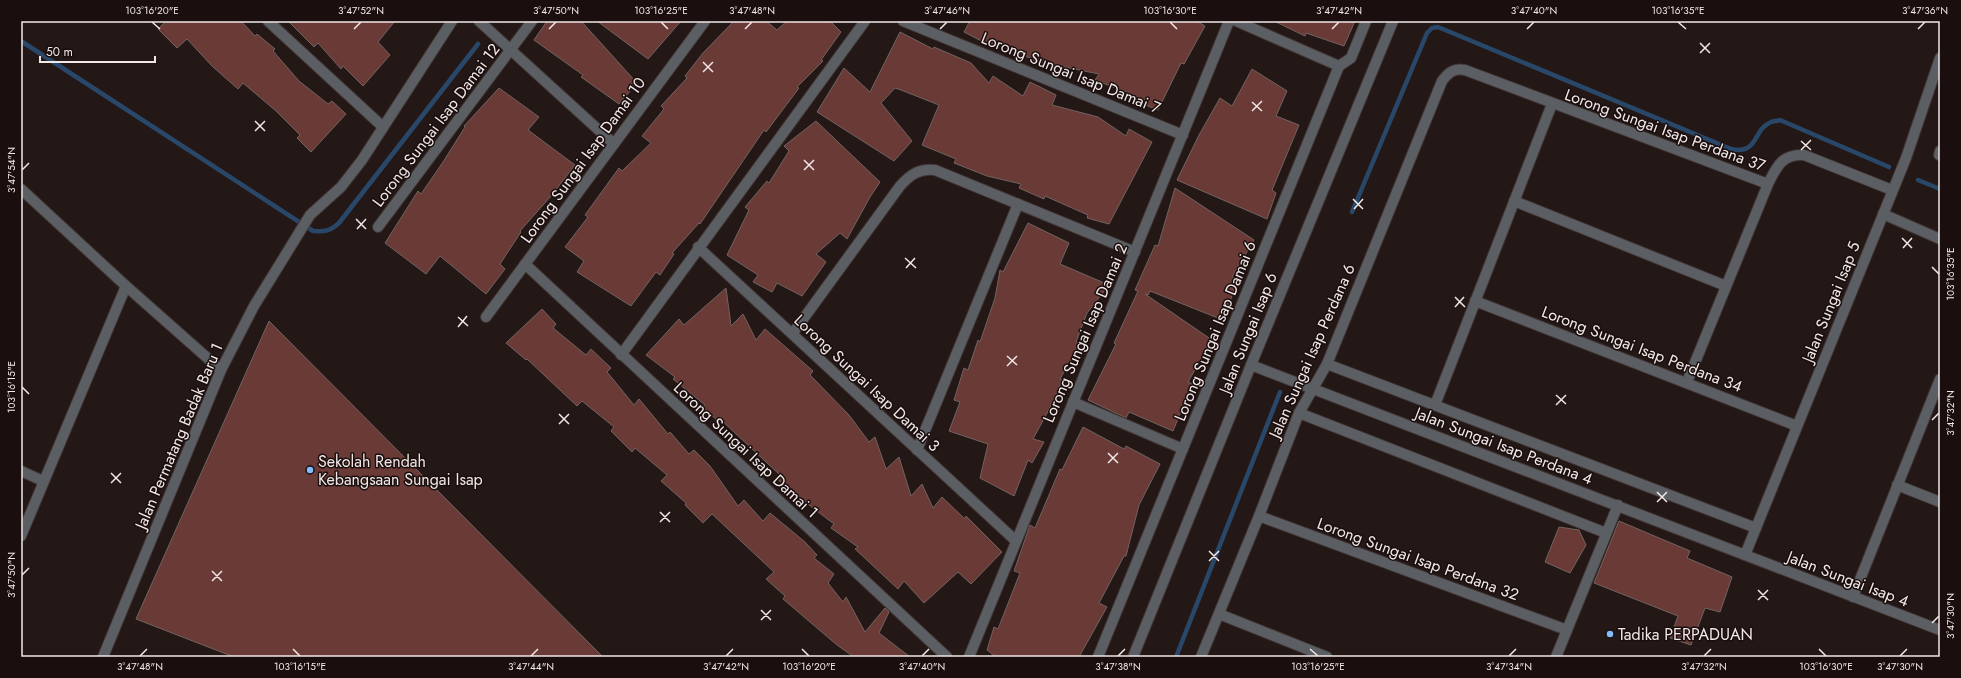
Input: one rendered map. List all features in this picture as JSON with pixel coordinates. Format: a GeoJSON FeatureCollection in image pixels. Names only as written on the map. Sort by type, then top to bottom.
{"type":"FeatureCollection","features":[{"type":"Feature","properties":{"kind":"street"},"geometry":{"type":"LineString","coordinates":[[268,21],[383,127]]}},
{"type":"Feature","properties":{"kind":"street","name":"Jalan Permatang Badak Baru 1"},"geometry":{"type":"LineString","coordinates":[[103,657],[221,370],[254,306],[310,215],[341,186],[362,160],[452,21]]}},
{"type":"Feature","properties":{"kind":"street"},"geometry":{"type":"LineString","coordinates":[[479,21],[614,144]]}},
{"type":"Feature","properties":{"kind":"street","name":"Lorong Sungai Isap Damai 12"},"geometry":{"type":"LineString","coordinates":[[378,227],[532,21]]}},
{"type":"Feature","properties":{"kind":"street","name":"Lorong Sungai Isap Damai 10"},"geometry":{"type":"LineString","coordinates":[[486,317],[705,21]]}},
{"type":"Feature","properties":{"kind":"street"},"geometry":{"type":"LineString","coordinates":[[621,355],[698,247],[865,21]]}},
{"type":"Feature","properties":{"kind":"street","name":"Lorong Sungai Isap Damai 7"},"geometry":{"type":"LineString","coordinates":[[903,21],[1183,135]]}},
{"type":"Feature","properties":{"kind":"street","name":"Lorong Sungai Isap Damai 2"},"geometry":{"type":"LineString","coordinates":[[969,657],[1229,21]]}},
{"type":"Feature","properties":{"kind":"street"},"geometry":{"type":"LineString","coordinates":[[1236,21],[1339,66]]}},
{"type":"Feature","properties":{"kind":"street","name":"Lorong Sungai Isap Damai 6"},"geometry":{"type":"LineString","coordinates":[[1098,657],[1339,66],[1351,58],[1366,21]]}},
{"type":"Feature","properties":{"kind":"street","name":"Jalan Sungai Isap 6"},"geometry":{"type":"LineString","coordinates":[[1133,657],[1251,365],[1393,21]]}},
{"type":"Feature","properties":{"kind":"street","name":"Jalan Sungai Isap 5"},"geometry":{"type":"LineString","coordinates":[[1745,555],[1906,158],[1940,58]]}},
{"type":"Feature","properties":{"kind":"street","name":"Jalan Sungai Isap Perdana 6"},"geometry":{"type":"LineString","coordinates":[[1201,657],[1259,516],[1299,413],[1327,364],[1439,88],[1446,75],[1452,70],[1458,68],[1552,104]]}},
{"type":"Feature","properties":{"kind":"street"},"geometry":{"type":"LineString","coordinates":[[1435,405],[1552,104]]}},
{"type":"Feature","properties":{"kind":"street","name":"Lorong Sungai Isap Perdana 37"},"geometry":{"type":"LineString","coordinates":[[1552,104],[1768,184]]}},
{"type":"Feature","properties":{"kind":"street"},"geometry":{"type":"LineString","coordinates":[[1687,382],[1768,184],[1780,163],[1787,157],[1804,155],[1892,190]]}},
{"type":"Feature","properties":{"kind":"street"},"geometry":{"type":"LineString","coordinates":[[793,333],[900,186],[916,172],[926,169],[935,170],[1135,252]]}},
{"type":"Feature","properties":{"kind":"street"},"geometry":{"type":"LineString","coordinates":[[21,189],[126,286],[221,370]]}},
{"type":"Feature","properties":{"kind":"street"},"geometry":{"type":"LineString","coordinates":[[1514,202],[1726,286]]}},
{"type":"Feature","properties":{"kind":"street"},"geometry":{"type":"LineString","coordinates":[[917,450],[1018,204]]}},
{"type":"Feature","properties":{"kind":"street"},"geometry":{"type":"LineString","coordinates":[[1883,214],[1940,239]]}},
{"type":"Feature","properties":{"kind":"street","name":"Lorong Sungai Isap Damai 3"},"geometry":{"type":"LineString","coordinates":[[698,247],[793,333],[1016,541]]}},
{"type":"Feature","properties":{"kind":"street","name":"Lorong Sungai Isap Damai 1"},"geometry":{"type":"LineString","coordinates":[[525,264],[947,657]]}},
{"type":"Feature","properties":{"kind":"street"},"geometry":{"type":"LineString","coordinates":[[21,536],[43,480],[126,286]]}},
{"type":"Feature","properties":{"kind":"street","name":"Lorong Sungai Isap Perdana 34"},"geometry":{"type":"LineString","coordinates":[[1475,301],[1798,426]]}},
{"type":"Feature","properties":{"kind":"street"},"geometry":{"type":"LineString","coordinates":[[1327,364],[1756,528]]}},
{"type":"Feature","properties":{"kind":"street","name":"Jalan Sungai Isap Perdana 4"},"geometry":{"type":"LineString","coordinates":[[1251,365],[1745,555]]}},
{"type":"Feature","properties":{"kind":"street"},"geometry":{"type":"LineString","coordinates":[[1853,597],[1940,379]]}},
{"type":"Feature","properties":{"kind":"street"},"geometry":{"type":"LineString","coordinates":[[1073,402],[1183,449]]}},
{"type":"Feature","properties":{"kind":"street"},"geometry":{"type":"LineString","coordinates":[[1299,413],[1606,533]]}},
{"type":"Feature","properties":{"kind":"street"},"geometry":{"type":"LineString","coordinates":[[21,471],[43,480]]}},
{"type":"Feature","properties":{"kind":"street"},"geometry":{"type":"LineString","coordinates":[[1897,485],[1940,502]]}},
{"type":"Feature","properties":{"kind":"street"},"geometry":{"type":"LineString","coordinates":[[1556,657],[1618,505]]}},
{"type":"Feature","properties":{"kind":"street","name":"Lorong Sungai Isap Perdana 32"},"geometry":{"type":"LineString","coordinates":[[1259,516],[1566,630]]}},
{"type":"Feature","properties":{"kind":"street","name":"Jalan Sungai Isap 4"},"geometry":{"type":"LineString","coordinates":[[1745,555],[1940,630]]}},
{"type":"Feature","properties":{"kind":"street"},"geometry":{"type":"LineString","coordinates":[[1219,614],[1315,655],[1327,657]]}},
{"type":"Feature","properties":{"kind":"building"},"geometry":{"type":"Polygon","coordinates":[[[166,21],[241,21],[255,36],[257,34],[275,49],[273,51],[299,81],[328,104],[332,101],[346,114],[311,152],[297,138],[300,135],[276,111],[243,83],[238,89],[212,66],[187,39],[177,48],[158,29],[166,21]]]}},
{"type":"Feature","properties":{"kind":"building"},"geometry":{"type":"Polygon","coordinates":[[[288,21],[395,21],[378,42],[390,55],[363,86],[343,66],[341,69],[318,43],[314,47],[288,21]]]}},
{"type":"Feature","properties":{"kind":"building"},"geometry":{"type":"Polygon","coordinates":[[[547,21],[581,21],[637,83],[619,104],[581,77],[583,75],[534,40],[547,21]]]}},
{"type":"Feature","properties":{"kind":"building"},"geometry":{"type":"Polygon","coordinates":[[[597,21],[681,21],[648,59],[597,21]]]}},
{"type":"Feature","properties":{"kind":"building"},"geometry":{"type":"Polygon","coordinates":[[[734,21],[766,21],[777,30],[787,21],[830,21],[841,32],[821,60],[823,61],[797,87],[799,88],[766,132],[764,130],[700,224],[699,223],[672,253],[674,254],[660,275],[656,272],[631,306],[577,272],[584,261],[565,247],[588,217],[585,215],[619,168],[622,171],[651,143],[642,136],[664,109],[661,106],[687,78],[685,76],[703,53],[734,21]]]}},
{"type":"Feature","properties":{"kind":"building"},"geometry":{"type":"Polygon","coordinates":[[[970,21],[1196,21],[1205,26],[1184,64],[1181,63],[1158,110],[1128,98],[1131,94],[1095,80],[1099,74],[1035,61],[994,40],[991,46],[964,32],[970,21]]]}},
{"type":"Feature","properties":{"kind":"building"},"geometry":{"type":"Polygon","coordinates":[[[1274,21],[1355,21],[1344,46],[1306,33],[1305,36],[1274,21]]]}},
{"type":"Feature","properties":{"kind":"building"},"geometry":{"type":"Polygon","coordinates":[[[900,32],[933,49],[934,47],[971,63],[989,83],[993,76],[1023,96],[1030,82],[1056,95],[1052,105],[1098,117],[1126,136],[1129,129],[1152,142],[1109,224],[1087,218],[1088,215],[1045,196],[1044,199],[1019,188],[1021,184],[987,176],[954,163],[956,159],[922,145],[939,105],[901,90],[895,88],[881,103],[912,141],[894,161],[817,112],[844,68],[870,92],[900,32]]]}},
{"type":"Feature","properties":{"kind":"building"},"geometry":{"type":"Polygon","coordinates":[[[1252,69],[1287,91],[1276,116],[1299,125],[1272,190],[1276,193],[1267,219],[1177,180],[1199,135],[1220,98],[1232,106],[1252,69]]]}},
{"type":"Feature","properties":{"kind":"building"},"geometry":{"type":"Polygon","coordinates":[[[499,88],[539,117],[528,130],[575,165],[551,196],[520,231],[521,232],[500,264],[505,269],[486,294],[440,256],[426,274],[385,243],[418,191],[421,194],[443,162],[465,127],[464,126],[499,88]]]}},
{"type":"Feature","properties":{"kind":"building"},"geometry":{"type":"Polygon","coordinates":[[[816,121],[880,182],[847,239],[840,233],[816,254],[826,262],[802,296],[777,283],[772,292],[753,282],[758,275],[727,255],[749,210],[745,207],[767,181],[769,183],[789,151],[784,146],[816,121]]]}},
{"type":"Feature","properties":{"kind":"building"},"geometry":{"type":"Polygon","coordinates":[[[1175,188],[1254,240],[1232,277],[1238,280],[1223,320],[1150,291],[1148,295],[1145,294],[1212,340],[1188,382],[1192,384],[1173,431],[1129,412],[1126,418],[1088,400],[1116,344],[1114,343],[1138,291],[1135,290],[1155,245],[1158,246],[1175,188]]]}},
{"type":"Feature","properties":{"kind":"building"},"geometry":{"type":"Polygon","coordinates":[[[1028,223],[1069,243],[1060,264],[1109,285],[1087,313],[1076,342],[1080,344],[1060,379],[1062,380],[1053,402],[1033,439],[1044,442],[1032,463],[1028,460],[1014,496],[980,478],[988,444],[949,431],[960,402],[954,400],[964,368],[968,370],[978,340],[980,342],[995,298],[1000,270],[1003,272],[1028,223]]]}},
{"type":"Feature","properties":{"kind":"building"},"geometry":{"type":"Polygon","coordinates":[[[726,288],[731,326],[743,314],[756,340],[765,329],[813,371],[810,375],[849,415],[869,442],[875,437],[886,469],[899,457],[911,496],[922,484],[933,508],[942,497],[965,519],[966,516],[1002,552],[971,584],[958,572],[924,603],[904,581],[898,589],[855,549],[858,547],[831,528],[834,524],[777,479],[780,475],[719,418],[717,420],[702,407],[705,405],[673,379],[675,377],[646,355],[679,319],[684,325],[726,288]]]}},
{"type":"Feature","properties":{"kind":"building"},"geometry":{"type":"Polygon","coordinates":[[[542,309],[556,324],[553,328],[586,355],[591,349],[611,368],[607,372],[634,405],[639,399],[668,434],[670,432],[689,454],[694,450],[710,466],[738,506],[744,500],[763,521],[770,513],[805,542],[817,555],[814,558],[834,574],[828,583],[843,602],[846,597],[865,632],[885,608],[889,612],[879,633],[910,657],[854,657],[837,645],[783,599],[785,596],[766,579],[774,572],[712,514],[703,523],[685,505],[686,503],[661,481],[667,475],[635,448],[632,452],[611,431],[614,427],[582,401],[577,406],[527,359],[526,360],[506,343],[542,309]]]}},
{"type":"Feature","properties":{"kind":"building","name":"Sekolah Rendah Kebangsaan Sungai Isap"},"geometry":{"type":"Polygon","coordinates":[[[269,321],[603,657],[234,657],[136,619],[269,321]]]}},
{"type":"Feature","properties":{"kind":"building"},"geometry":{"type":"Polygon","coordinates":[[[1083,427],[1124,449],[1126,446],[1160,464],[1139,505],[1126,556],[1124,556],[1099,603],[1107,607],[1079,657],[996,657],[987,650],[994,627],[998,629],[1020,573],[1014,571],[1030,525],[1035,528],[1060,469],[1062,470],[1083,427]]]}},
{"type":"Feature","properties":{"kind":"building"},"geometry":{"type":"Polygon","coordinates":[[[1619,521],[1690,551],[1687,558],[1732,577],[1720,612],[1705,608],[1691,645],[1670,638],[1678,616],[1594,583],[1619,521]]]}},
{"type":"Feature","properties":{"kind":"building"},"geometry":{"type":"Polygon","coordinates":[[[1559,527],[1579,530],[1586,545],[1570,573],[1545,562],[1559,527]]]}},
{"type":"Feature","properties":{"kind":"waterway"},"geometry":{"type":"LineString","coordinates":[[1352,212],[1427,33],[1432,28],[1438,27],[1731,149],[1740,150],[1746,148],[1751,145],[1765,126],[1771,122],[1780,120],[1889,167]]}},
{"type":"Feature","properties":{"kind":"waterway"},"geometry":{"type":"LineString","coordinates":[[21,41],[313,231],[327,230],[333,228],[339,223],[478,44]]}},
{"type":"Feature","properties":{"kind":"waterway"},"geometry":{"type":"LineString","coordinates":[[1918,180],[1940,189]]}},
{"type":"Feature","properties":{"kind":"waterway"},"geometry":{"type":"LineString","coordinates":[[1176,657],[1280,392]]}},
{"type":"Feature","properties":{"kind":"place","name":"Sekolah Rendah Kebangsaan Sungai Isap"},"geometry":{"type":"Point","coordinates":[310,470]}},
{"type":"Feature","properties":{"kind":"place","name":"Tadika PERPADUAN"},"geometry":{"type":"Point","coordinates":[1610,634]}}]}
